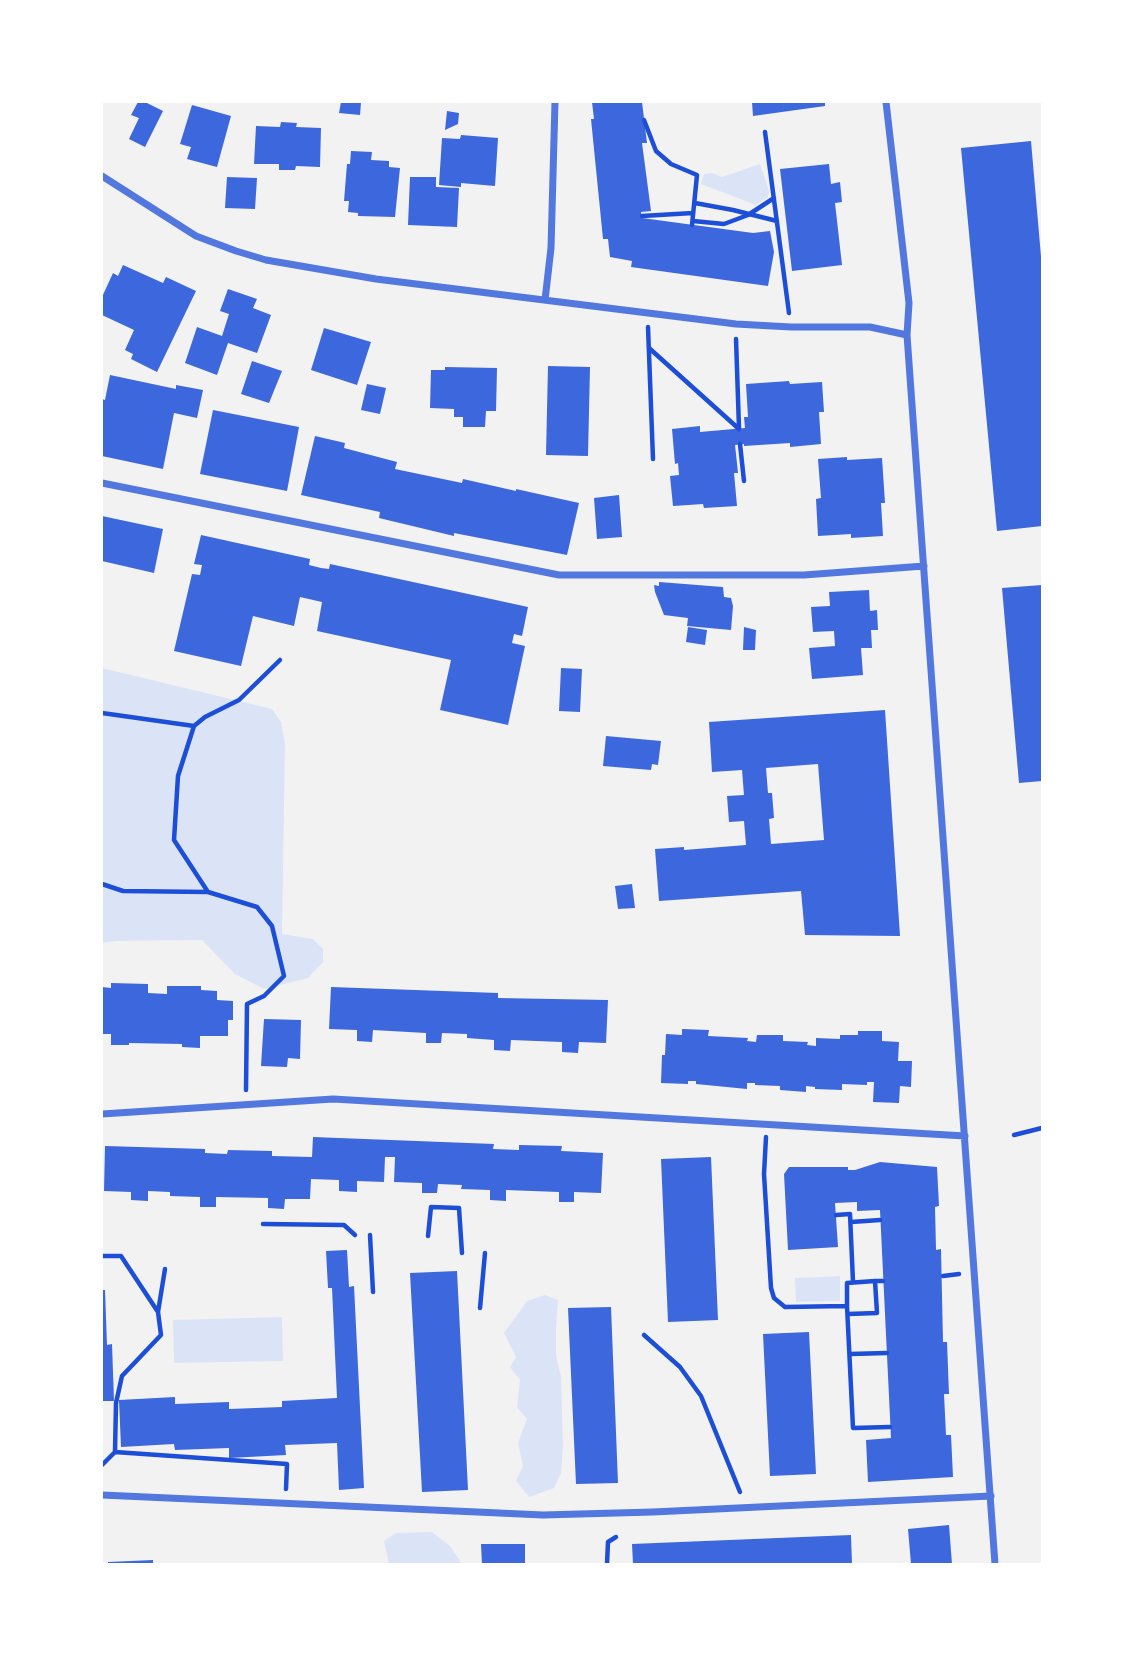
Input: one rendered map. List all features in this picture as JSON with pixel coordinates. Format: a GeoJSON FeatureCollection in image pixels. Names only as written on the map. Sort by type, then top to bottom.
{"type":"FeatureCollection","features":[{"type":"Feature","properties":{"kind":"street"},"geometry":{"type":"LineString","coordinates":[[545,300],[551,248],[555,102]]}},
{"type":"Feature","properties":{"kind":"street"},"geometry":{"type":"LineString","coordinates":[[886,102],[909,303],[907,335],[995,1564]]}},
{"type":"Feature","properties":{"kind":"street"},"geometry":{"type":"LineString","coordinates":[[102,176],[196,236],[266,260],[365,277],[736,324],[870,327],[907,335]]}},
{"type":"Feature","properties":{"kind":"street"},"geometry":{"type":"LineString","coordinates":[[102,482],[559,575],[804,575],[924,566]]}},
{"type":"Feature","properties":{"kind":"street"},"geometry":{"type":"LineString","coordinates":[[102,1114],[334,1098],[965,1136]]}},
{"type":"Feature","properties":{"kind":"street"},"geometry":{"type":"LineString","coordinates":[[102,1495],[543,1515],[991,1496]]}},
{"type":"Feature","properties":{"kind":"path"},"geometry":{"type":"LineString","coordinates":[[645,120],[656,151],[671,164],[697,174],[693,223],[724,224],[748,215],[774,198]]}},
{"type":"Feature","properties":{"kind":"path"},"geometry":{"type":"LineString","coordinates":[[765,132],[791,327]]}},
{"type":"Feature","properties":{"kind":"path"},"geometry":{"type":"LineString","coordinates":[[695,203],[777,222]]}},
{"type":"Feature","properties":{"kind":"path"},"geometry":{"type":"LineString","coordinates":[[642,216],[694,214]]}},
{"type":"Feature","properties":{"kind":"path"},"geometry":{"type":"LineString","coordinates":[[648,313],[653,459]]}},
{"type":"Feature","properties":{"kind":"path"},"geometry":{"type":"LineString","coordinates":[[649,348],[739,429],[736,324]]}},
{"type":"Feature","properties":{"kind":"path"},"geometry":{"type":"LineString","coordinates":[[740,444],[744,481]]}},
{"type":"Feature","properties":{"kind":"path"},"geometry":{"type":"LineString","coordinates":[[208,892],[174,839],[177,776],[194,726],[205,717],[239,700],[280,660]]}},
{"type":"Feature","properties":{"kind":"path"},"geometry":{"type":"LineString","coordinates":[[102,713],[194,726]]}},
{"type":"Feature","properties":{"kind":"path"},"geometry":{"type":"LineString","coordinates":[[102,884],[123,891],[208,892],[257,907],[272,926],[284,975],[264,996],[247,1004],[245,1104]]}},
{"type":"Feature","properties":{"kind":"path"},"geometry":{"type":"LineString","coordinates":[[766,1125],[764,1174],[771,1288],[774,1298],[785,1307],[847,1306]]}},
{"type":"Feature","properties":{"kind":"path"},"geometry":{"type":"LineString","coordinates":[[1014,1135],[1042,1128]]}},
{"type":"Feature","properties":{"kind":"path"},"geometry":{"type":"LineString","coordinates":[[428,1236],[431,1207],[459,1208],[462,1253]]}},
{"type":"Feature","properties":{"kind":"path"},"geometry":{"type":"LineString","coordinates":[[836,1215],[850,1214],[853,1282]]}},
{"type":"Feature","properties":{"kind":"path"},"geometry":{"type":"LineString","coordinates":[[850,1222],[880,1220]]}},
{"type":"Feature","properties":{"kind":"path"},"geometry":{"type":"LineString","coordinates":[[263,1224],[344,1225],[355,1235]]}},
{"type":"Feature","properties":{"kind":"path"},"geometry":{"type":"LineString","coordinates":[[370,1235],[373,1292]]}},
{"type":"Feature","properties":{"kind":"path"},"geometry":{"type":"LineString","coordinates":[[480,1308],[485,1253]]}},
{"type":"Feature","properties":{"kind":"path"},"geometry":{"type":"LineString","coordinates":[[102,1256],[121,1256],[158,1312]]}},
{"type":"Feature","properties":{"kind":"path"},"geometry":{"type":"LineString","coordinates":[[102,1465],[115,1452],[116,1403],[122,1376],[161,1335],[158,1312],[165,1269]]}},
{"type":"Feature","properties":{"kind":"path"},"geometry":{"type":"LineString","coordinates":[[883,1281],[847,1283],[847,1306],[853,1428],[890,1427]]}},
{"type":"Feature","properties":{"kind":"path"},"geometry":{"type":"LineString","coordinates":[[848,1314],[877,1313],[875,1282]]}},
{"type":"Feature","properties":{"kind":"path"},"geometry":{"type":"LineString","coordinates":[[644,1335],[680,1367],[701,1396],[745,1508]]}},
{"type":"Feature","properties":{"kind":"path"},"geometry":{"type":"LineString","coordinates":[[850,1354],[887,1353]]}},
{"type":"Feature","properties":{"kind":"path"},"geometry":{"type":"LineString","coordinates":[[115,1452],[287,1464],[287,1484]]}},
{"type":"Feature","properties":{"kind":"path"},"geometry":{"type":"LineString","coordinates":[[607,1564],[608,1542],[616,1537]]}},
{"type":"Feature","properties":{"kind":"shaded area"},"geometry":{"type":"Polygon","coordinates":[[[760,164],[769,191],[768,197],[756,205],[701,184],[704,174],[712,173],[722,177],[760,164]]]}},
{"type":"Feature","properties":{"kind":"shaded area"},"geometry":{"type":"Polygon","coordinates":[[[102,668],[272,709],[281,722],[285,744],[282,934],[313,939],[323,949],[323,962],[308,978],[264,989],[235,974],[202,940],[102,943],[102,668]]]}},
{"type":"Feature","properties":{"kind":"shaded area"},"geometry":{"type":"Polygon","coordinates":[[[840,1276],[840,1301],[796,1302],[795,1278],[840,1276]]]}},
{"type":"Feature","properties":{"kind":"shaded area"},"geometry":{"type":"Polygon","coordinates":[[[545,1295],[558,1300],[556,1356],[561,1377],[561,1473],[554,1488],[529,1497],[516,1481],[523,1466],[518,1443],[527,1419],[517,1407],[520,1380],[510,1367],[516,1357],[504,1333],[527,1301],[545,1295]]]}},
{"type":"Feature","properties":{"kind":"shaded area"},"geometry":{"type":"Polygon","coordinates":[[[282,1317],[283,1361],[174,1363],[173,1320],[282,1317]]]}},
{"type":"Feature","properties":{"kind":"shaded area"},"geometry":{"type":"Polygon","coordinates":[[[432,1532],[450,1546],[462,1564],[389,1564],[384,1541],[396,1533],[432,1532]]]}},
{"type":"Feature","properties":{"kind":"building"},"geometry":{"type":"Polygon","coordinates":[[[138,102],[145,102],[163,111],[145,147],[129,139],[139,118],[131,115],[138,102]]]}},
{"type":"Feature","properties":{"kind":"building"},"geometry":{"type":"Polygon","coordinates":[[[341,102],[361,102],[360,115],[339,113],[341,102]]]}},
{"type":"Feature","properties":{"kind":"building"},"geometry":{"type":"Polygon","coordinates":[[[592,102],[642,102],[647,143],[642,143],[651,211],[641,212],[642,218],[753,233],[770,231],[774,252],[768,286],[631,267],[632,261],[610,257],[608,239],[603,239],[591,119],[594,119],[592,102]]]}},
{"type":"Feature","properties":{"kind":"building"},"geometry":{"type":"Polygon","coordinates":[[[752,102],[825,102],[825,106],[753,116],[752,102]]]}},
{"type":"Feature","properties":{"kind":"building"},"geometry":{"type":"Polygon","coordinates":[[[192,105],[231,116],[217,167],[187,159],[191,147],[180,144],[192,105]]]}},
{"type":"Feature","properties":{"kind":"building"},"geometry":{"type":"Polygon","coordinates":[[[447,111],[459,113],[458,124],[445,130],[447,111]]]}},
{"type":"Feature","properties":{"kind":"building"},"geometry":{"type":"Polygon","coordinates":[[[281,122],[297,123],[296,127],[321,128],[320,167],[296,166],[295,170],[279,170],[279,164],[254,164],[256,126],[280,127],[281,122]]]}},
{"type":"Feature","properties":{"kind":"building"},"geometry":{"type":"Polygon","coordinates":[[[461,135],[498,138],[495,186],[461,183],[461,187],[439,185],[442,138],[460,139],[461,135]]]}},
{"type":"Feature","properties":{"kind":"building"},"geometry":{"type":"Polygon","coordinates":[[[1031,141],[1042,268],[1042,526],[997,531],[961,148],[1031,141]]]}},
{"type":"Feature","properties":{"kind":"building"},"geometry":{"type":"Polygon","coordinates":[[[351,151],[372,152],[371,160],[389,161],[389,167],[400,168],[395,217],[358,216],[358,213],[348,212],[349,201],[344,201],[347,164],[350,164],[351,151]]]}},
{"type":"Feature","properties":{"kind":"building"},"geometry":{"type":"Polygon","coordinates":[[[829,164],[831,184],[840,182],[842,202],[835,203],[842,265],[792,271],[780,169],[829,164]]]}},
{"type":"Feature","properties":{"kind":"building"},"geometry":{"type":"Polygon","coordinates":[[[227,177],[257,178],[255,209],[225,208],[227,177]]]}},
{"type":"Feature","properties":{"kind":"building"},"geometry":{"type":"Polygon","coordinates":[[[410,177],[436,177],[436,187],[459,188],[457,227],[408,225],[410,177]]]}},
{"type":"Feature","properties":{"kind":"building"},"geometry":{"type":"Polygon","coordinates":[[[123,265],[163,283],[166,277],[196,291],[157,372],[131,359],[133,354],[125,350],[134,330],[102,315],[102,297],[113,273],[118,276],[123,265]]]}},
{"type":"Feature","properties":{"kind":"building"},"geometry":{"type":"Polygon","coordinates":[[[228,289],[257,299],[253,308],[271,315],[257,353],[228,343],[217,375],[185,363],[197,327],[222,336],[229,314],[220,311],[228,289]]]}},
{"type":"Feature","properties":{"kind":"building"},"geometry":{"type":"Polygon","coordinates":[[[324,328],[371,342],[357,385],[311,370],[324,328]]]}},
{"type":"Feature","properties":{"kind":"building"},"geometry":{"type":"Polygon","coordinates":[[[252,361],[282,371],[269,403],[241,394],[252,361]]]}},
{"type":"Feature","properties":{"kind":"building"},"geometry":{"type":"Polygon","coordinates":[[[548,366],[590,367],[588,456],[546,455],[548,366]]]}},
{"type":"Feature","properties":{"kind":"building"},"geometry":{"type":"Polygon","coordinates":[[[445,367],[497,368],[496,411],[486,411],[485,427],[463,427],[463,417],[454,417],[454,409],[430,408],[431,370],[445,370],[445,367]]]}},
{"type":"Feature","properties":{"kind":"building"},"geometry":{"type":"Polygon","coordinates":[[[110,375],[176,389],[176,385],[203,390],[197,418],[174,413],[163,469],[102,456],[102,399],[105,400],[110,375]]]}},
{"type":"Feature","properties":{"kind":"building"},"geometry":{"type":"Polygon","coordinates":[[[789,381],[790,384],[822,382],[824,412],[819,412],[821,444],[790,447],[790,443],[735,445],[737,506],[673,506],[670,476],[679,475],[678,463],[675,464],[672,429],[700,426],[700,432],[745,428],[744,417],[748,417],[746,384],[789,381]]]}},
{"type":"Feature","properties":{"kind":"building"},"geometry":{"type":"Polygon","coordinates":[[[367,384],[386,388],[380,414],[361,410],[367,384]]]}},
{"type":"Feature","properties":{"kind":"building"},"geometry":{"type":"Polygon","coordinates":[[[213,410],[299,427],[287,491],[200,474],[213,410]]]}},
{"type":"Feature","properties":{"kind":"building"},"geometry":{"type":"Polygon","coordinates":[[[315,436],[345,443],[344,448],[397,462],[395,469],[462,483],[463,479],[579,503],[567,555],[454,533],[454,536],[379,518],[380,512],[301,495],[315,436]]]}},
{"type":"Feature","properties":{"kind":"building"},"geometry":{"type":"Polygon","coordinates":[[[847,457],[847,460],[882,458],[885,503],[881,503],[883,536],[818,536],[816,499],[821,498],[818,459],[847,457]]]}},
{"type":"Feature","properties":{"kind":"building"},"geometry":{"type":"Polygon","coordinates":[[[619,495],[622,537],[597,539],[594,498],[619,495]]]}},
{"type":"Feature","properties":{"kind":"building"},"geometry":{"type":"Polygon","coordinates":[[[102,516],[163,529],[154,573],[102,561],[102,516]]]}},
{"type":"Feature","properties":{"kind":"building"},"geometry":{"type":"Polygon","coordinates":[[[201,535],[310,559],[309,565],[321,568],[329,569],[330,564],[528,607],[522,636],[514,634],[512,643],[525,646],[508,725],[440,710],[451,660],[317,631],[322,602],[300,597],[294,626],[253,616],[241,666],[174,651],[192,574],[200,575],[202,565],[194,564],[201,535]]]}},
{"type":"Feature","properties":{"kind":"building"},"geometry":{"type":"Polygon","coordinates":[[[659,582],[723,587],[724,597],[731,598],[733,606],[731,630],[687,626],[688,618],[664,615],[655,592],[654,585],[659,586],[659,582]]]}},
{"type":"Feature","properties":{"kind":"building"},"geometry":{"type":"Polygon","coordinates":[[[1042,585],[1042,781],[1019,783],[1002,588],[1042,585]]]}},
{"type":"Feature","properties":{"kind":"building"},"geometry":{"type":"Polygon","coordinates":[[[869,590],[870,611],[877,610],[878,630],[871,630],[872,648],[861,648],[863,675],[812,679],[809,648],[835,646],[834,631],[813,632],[811,607],[830,606],[829,592],[869,590]]]}},
{"type":"Feature","properties":{"kind":"building"},"geometry":{"type":"Polygon","coordinates":[[[688,627],[707,630],[705,645],[686,642],[688,627]]]}},
{"type":"Feature","properties":{"kind":"building"},"geometry":{"type":"Polygon","coordinates":[[[744,627],[756,630],[755,650],[743,650],[744,627]]]}},
{"type":"Feature","properties":{"kind":"building"},"geometry":{"type":"Polygon","coordinates":[[[561,668],[582,669],[580,712],[559,711],[561,668]]]}},
{"type":"Feature","properties":{"kind":"building"},"geometry":{"type":"Polygon","coordinates":[[[885,710],[900,936],[805,935],[801,891],[659,901],[655,849],[684,847],[684,850],[746,845],[744,821],[729,822],[727,796],[744,795],[742,770],[712,772],[709,722],[885,710]],[[818,764],[766,768],[774,818],[769,819],[771,844],[824,840],[818,764]]]}},
{"type":"Feature","properties":{"kind":"building"},"geometry":{"type":"Polygon","coordinates":[[[606,736],[661,741],[658,765],[652,764],[651,770],[603,766],[606,736]]]}},
{"type":"Feature","properties":{"kind":"building"},"geometry":{"type":"Polygon","coordinates":[[[632,884],[635,908],[618,909],[615,886],[632,884]]]}},
{"type":"Feature","properties":{"kind":"building"},"geometry":{"type":"Polygon","coordinates":[[[111,983],[148,984],[148,993],[167,994],[167,986],[201,986],[201,990],[217,991],[217,1000],[233,1001],[233,1020],[228,1020],[228,1036],[200,1036],[200,1048],[182,1047],[182,1044],[111,1045],[111,1034],[102,1034],[102,987],[111,988],[111,983]]]}},
{"type":"Feature","properties":{"kind":"building"},"geometry":{"type":"Polygon","coordinates":[[[331,987],[498,993],[498,998],[608,1000],[606,1043],[579,1042],[578,1053],[562,1052],[562,1042],[511,1040],[510,1051],[494,1050],[494,1040],[467,1038],[467,1034],[442,1033],[441,1043],[426,1043],[426,1033],[373,1030],[372,1042],[357,1041],[357,1030],[329,1029],[331,987]]]}},
{"type":"Feature","properties":{"kind":"building"},"geometry":{"type":"Polygon","coordinates":[[[264,1019],[301,1020],[300,1059],[288,1058],[287,1067],[261,1066],[264,1019]]]}},
{"type":"Feature","properties":{"kind":"building"},"geometry":{"type":"Polygon","coordinates":[[[682,1029],[709,1030],[708,1036],[748,1038],[747,1041],[756,1042],[757,1035],[783,1035],[783,1041],[808,1042],[807,1045],[816,1046],[816,1038],[840,1039],[840,1035],[858,1035],[858,1031],[882,1031],[882,1041],[899,1042],[898,1061],[912,1061],[911,1087],[900,1086],[899,1103],[873,1102],[874,1082],[867,1082],[867,1085],[842,1084],[842,1090],[806,1086],[806,1092],[780,1090],[780,1086],[755,1083],[747,1083],[747,1089],[696,1084],[696,1081],[688,1081],[688,1084],[661,1083],[666,1034],[682,1035],[682,1029]]]}},
{"type":"Feature","properties":{"kind":"building"},"geometry":{"type":"Polygon","coordinates":[[[313,1137],[494,1144],[493,1149],[519,1150],[519,1145],[562,1146],[561,1151],[603,1153],[601,1193],[574,1192],[574,1202],[559,1202],[559,1192],[506,1190],[506,1201],[490,1200],[490,1190],[461,1189],[462,1185],[438,1184],[437,1193],[422,1193],[422,1183],[394,1182],[395,1157],[385,1157],[384,1182],[357,1181],[357,1192],[339,1191],[339,1180],[311,1179],[310,1199],[285,1199],[284,1209],[268,1208],[268,1198],[216,1197],[216,1207],[200,1207],[200,1197],[170,1196],[170,1192],[148,1191],[148,1201],[131,1200],[131,1192],[104,1191],[105,1146],[205,1149],[205,1153],[227,1154],[228,1150],[272,1151],[272,1156],[312,1157],[313,1137]]]}},
{"type":"Feature","properties":{"kind":"building"},"geometry":{"type":"Polygon","coordinates":[[[711,1157],[718,1320],[668,1322],[661,1159],[711,1157]]]}},
{"type":"Feature","properties":{"kind":"building"},"geometry":{"type":"Polygon","coordinates":[[[880,1162],[937,1167],[939,1206],[935,1207],[936,1250],[941,1249],[943,1342],[947,1342],[949,1394],[944,1394],[946,1435],[951,1435],[953,1477],[868,1482],[866,1440],[891,1438],[880,1210],[857,1211],[857,1202],[835,1203],[838,1247],[788,1250],[784,1174],[789,1167],[848,1167],[848,1170],[855,1170],[880,1162]]]}},
{"type":"Feature","properties":{"kind":"building"},"geometry":{"type":"Polygon","coordinates":[[[347,1250],[349,1287],[354,1286],[364,1488],[339,1490],[337,1443],[285,1445],[286,1455],[229,1458],[229,1448],[175,1450],[174,1444],[121,1447],[119,1400],[175,1397],[175,1404],[229,1402],[229,1409],[282,1407],[282,1401],[337,1398],[332,1288],[328,1288],[326,1251],[347,1250]]]}},
{"type":"Feature","properties":{"kind":"building"},"geometry":{"type":"Polygon","coordinates":[[[457,1271],[468,1490],[422,1492],[410,1273],[457,1271]]]}},
{"type":"Feature","properties":{"kind":"building"},"geometry":{"type":"Polygon","coordinates":[[[102,1290],[105,1290],[107,1345],[112,1344],[114,1401],[102,1401],[102,1290]]]}},
{"type":"Feature","properties":{"kind":"building"},"geometry":{"type":"Polygon","coordinates":[[[611,1307],[618,1483],[576,1484],[568,1308],[611,1307]]]}},
{"type":"Feature","properties":{"kind":"building"},"geometry":{"type":"Polygon","coordinates":[[[809,1332],[816,1474],[770,1476],[763,1334],[809,1332]]]}},
{"type":"Feature","properties":{"kind":"building"},"geometry":{"type":"Polygon","coordinates":[[[949,1525],[952,1564],[911,1564],[908,1529],[949,1525]]]}},
{"type":"Feature","properties":{"kind":"building"},"geometry":{"type":"Polygon","coordinates":[[[851,1535],[852,1564],[633,1564],[632,1544],[851,1535]]]}},
{"type":"Feature","properties":{"kind":"building"},"geometry":{"type":"Polygon","coordinates":[[[481,1544],[525,1544],[525,1564],[482,1564],[481,1544]]]}},
{"type":"Feature","properties":{"kind":"building"},"geometry":{"type":"Polygon","coordinates":[[[153,1560],[153,1564],[108,1564],[108,1562],[153,1560]]]}}]}
